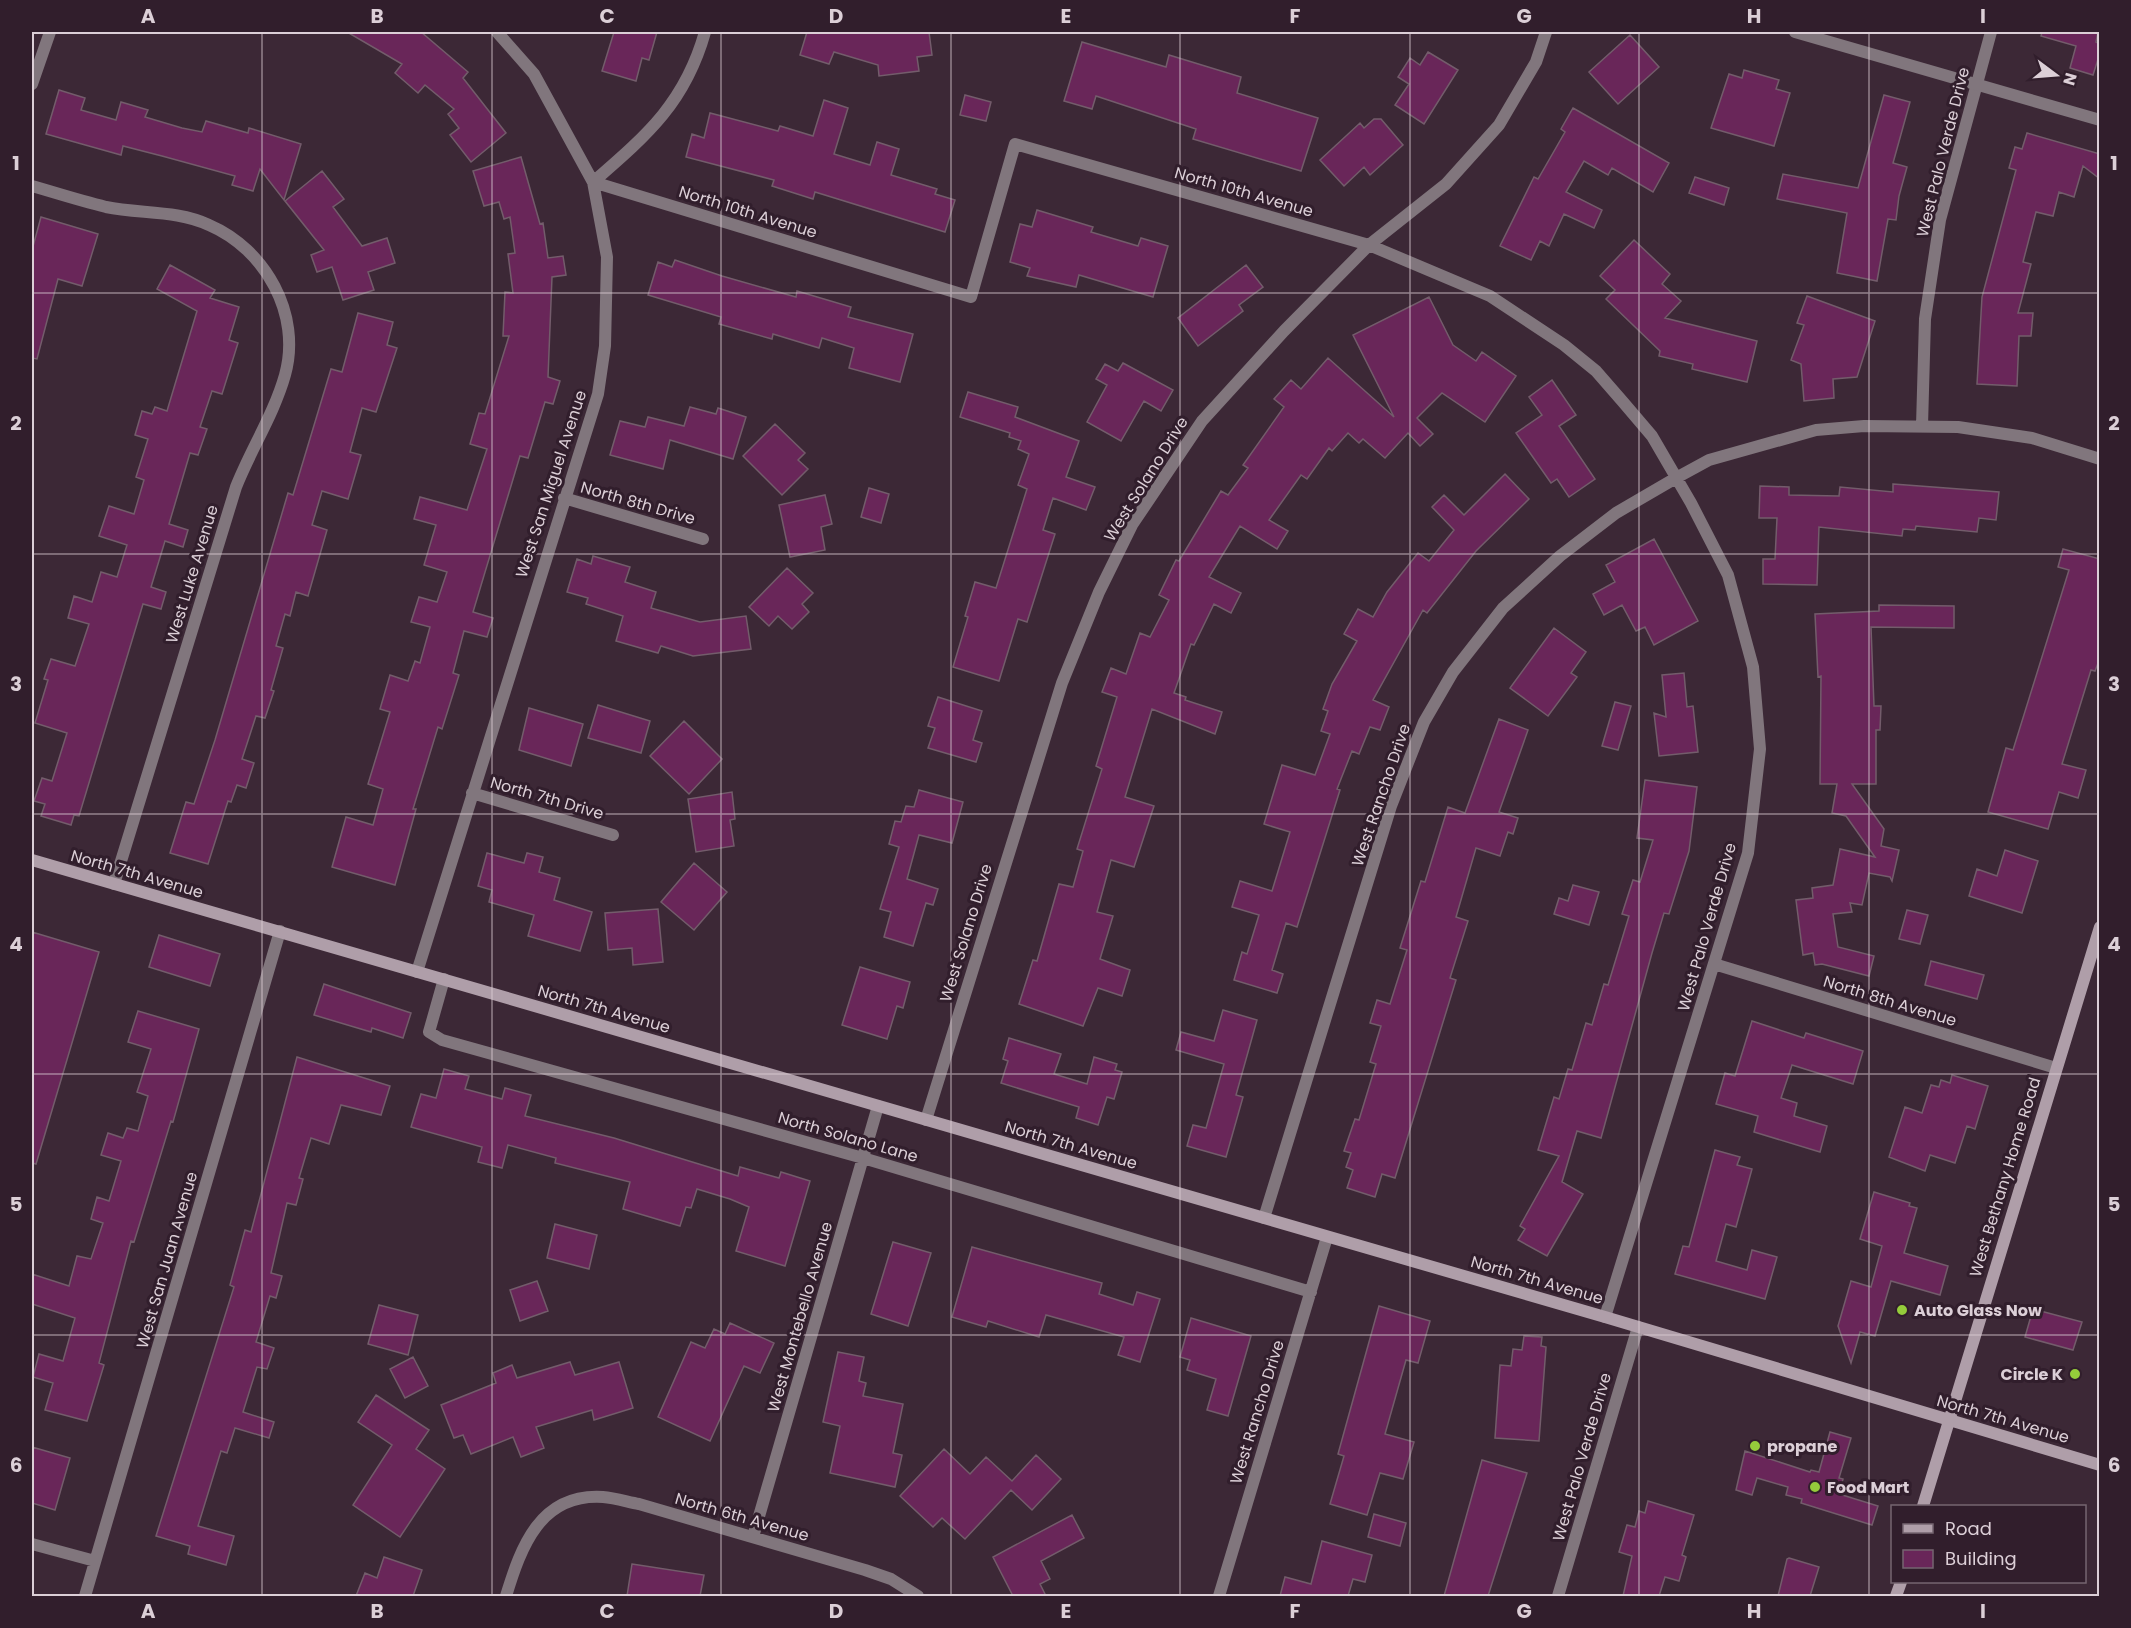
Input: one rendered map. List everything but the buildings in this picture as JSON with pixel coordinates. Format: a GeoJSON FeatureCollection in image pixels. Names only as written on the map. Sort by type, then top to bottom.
{"type":"FeatureCollection","features":[{"type":"Feature","properties":{"kind":"main road","name":"North 7th Avenue"},"geometry":{"type":"LineString","coordinates":[[32,860],[1605,1317],[2100,1465]]}},
{"type":"Feature","properties":{"kind":"main road","name":"West Bethany Home Road"},"geometry":{"type":"LineString","coordinates":[[1923,1505],[2055,1068],[2100,927]]}},
{"type":"Feature","properties":{"kind":"street"},"geometry":{"type":"LineString","coordinates":[[32,84],[50,32]]}},
{"type":"Feature","properties":{"kind":"street"},"geometry":{"type":"LineString","coordinates":[[496,32],[534,74],[593,182],[644,138],[681,93],[705,32]]}},
{"type":"Feature","properties":{"kind":"street","name":"West Solano Drive"},"geometry":{"type":"LineString","coordinates":[[926,1120],[1062,683],[1099,592],[1132,525],[1202,421],[1284,331],[1369,245],[1446,184],[1499,125],[1536,62],[1546,32]]}},
{"type":"Feature","properties":{"kind":"street"},"geometry":{"type":"LineString","coordinates":[[1795,32],[2100,120]]}},
{"type":"Feature","properties":{"kind":"street","name":"West Palo Verde Drive"},"geometry":{"type":"LineString","coordinates":[[1922,426],[1925,319],[1938,231],[1991,32]]}},
{"type":"Feature","properties":{"kind":"street","name":"North 10th Avenue"},"geometry":{"type":"LineString","coordinates":[[593,182],[971,297],[1015,144],[1369,245],[1490,296],[1564,345],[1596,371],[1652,436],[1676,478]]}},
{"type":"Feature","properties":{"kind":"street","name":"West San Miguel Avenue"},"geometry":{"type":"LineString","coordinates":[[417,972],[598,394],[605,346],[608,256],[593,182]]}},
{"type":"Feature","properties":{"kind":"street","name":"West Luke Avenue"},"geometry":{"type":"LineString","coordinates":[[32,186],[107,207],[184,216],[211,225],[251,251],[271,279],[283,303],[288,336],[286,372],[276,403],[252,448],[236,487],[114,884]]}},
{"type":"Feature","properties":{"kind":"street"},"geometry":{"type":"LineString","coordinates":[[1676,478],[1710,460],[1816,430],[1864,426],[1958,427],[2022,437],[2100,459]]}},
{"type":"Feature","properties":{"kind":"street","name":"West Palo Verde Drive"},"geometry":{"type":"LineString","coordinates":[[1605,1317],[1748,853],[1760,749],[1753,667],[1728,575],[1676,478]]}},
{"type":"Feature","properties":{"kind":"street","name":"West Rancho Drive"},"geometry":{"type":"LineString","coordinates":[[1263,1218],[1391,806],[1424,722],[1453,672],[1503,608],[1560,556],[1616,513],[1676,478]]}},
{"type":"Feature","properties":{"kind":"street","name":"North 8th Drive"},"geometry":{"type":"LineString","coordinates":[[564,498],[703,539]]}},
{"type":"Feature","properties":{"kind":"street","name":"North 7th Drive"},"geometry":{"type":"LineString","coordinates":[[472,793],[613,835]]}},
{"type":"Feature","properties":{"kind":"street","name":"West San Juan Avenue"},"geometry":{"type":"LineString","coordinates":[[84,1596],[280,932]]}},
{"type":"Feature","properties":{"kind":"street","name":"North 8th Avenue"},"geometry":{"type":"LineString","coordinates":[[1714,964],[2055,1068]]}},
{"type":"Feature","properties":{"kind":"street","name":"North Solano Lane"},"geometry":{"type":"LineString","coordinates":[[444,979],[429,1032],[442,1040],[863,1158],[1311,1292]]}},
{"type":"Feature","properties":{"kind":"street","name":"West Montebello Avenue"},"geometry":{"type":"LineString","coordinates":[[753,1537],[878,1106]]}},
{"type":"Feature","properties":{"kind":"street","name":"West Rancho Drive"},"geometry":{"type":"LineString","coordinates":[[1219,1596],[1327,1237]]}},
{"type":"Feature","properties":{"kind":"street","name":"West Palo Verde Drive"},"geometry":{"type":"LineString","coordinates":[[1558,1596],[1638,1327]]}},
{"type":"Feature","properties":{"kind":"street","name":"North 6th Avenue"},"geometry":{"type":"LineString","coordinates":[[506,1596],[518,1555],[531,1532],[552,1509],[573,1500],[602,1497],[639,1504],[891,1579],[918,1596]]}},
{"type":"Feature","properties":{"kind":"street"},"geometry":{"type":"LineString","coordinates":[[32,1544],[95,1562]]}},
{"type":"Feature","properties":{"kind":"place","name":"Auto Glass Now"},"geometry":{"type":"Point","coordinates":[1902,1310]}},
{"type":"Feature","properties":{"kind":"place","name":"Circle K"},"geometry":{"type":"Point","coordinates":[2075,1374]}},
{"type":"Feature","properties":{"kind":"place","name":"propane"},"geometry":{"type":"Point","coordinates":[1755,1446]}},
{"type":"Feature","properties":{"kind":"place","name":"Food Mart"},"geometry":{"type":"Point","coordinates":[1815,1487]}}]}
